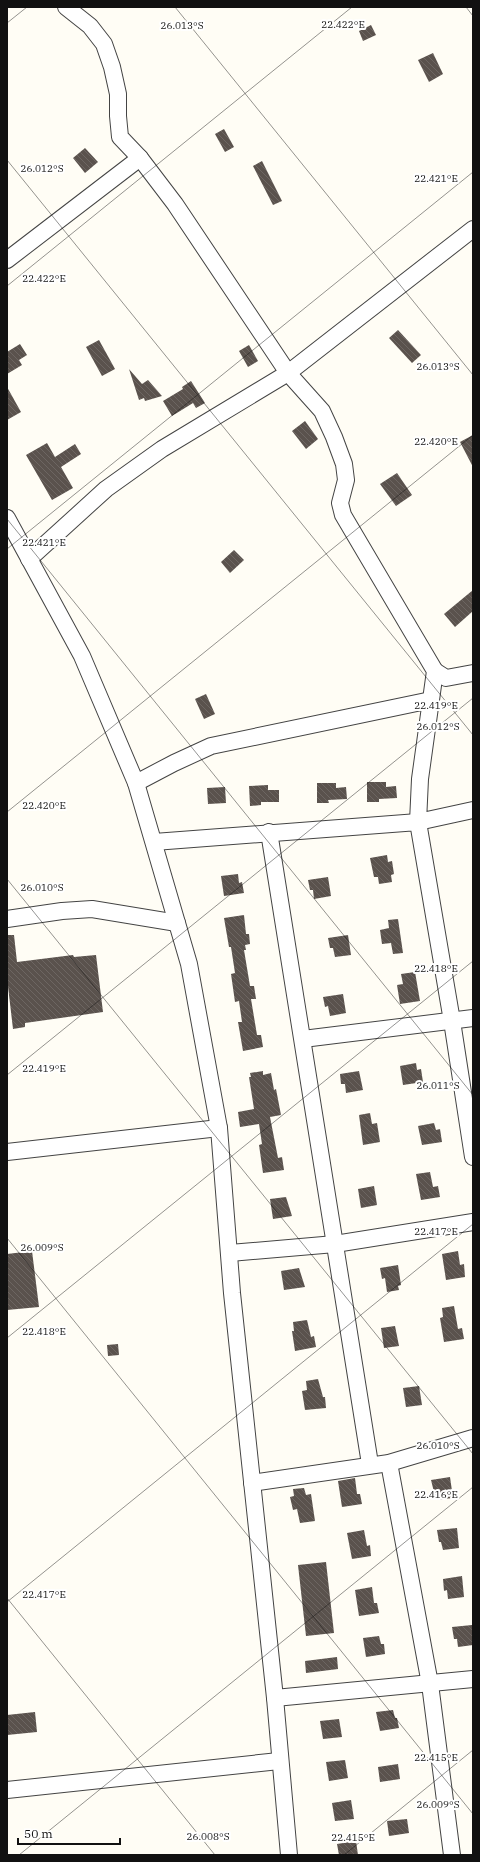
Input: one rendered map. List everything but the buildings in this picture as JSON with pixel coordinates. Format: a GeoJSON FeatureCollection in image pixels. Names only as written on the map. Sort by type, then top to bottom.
{"type":"FeatureCollection","features":[{"type":"Feature","properties":{"kind":"street"},"geometry":{"type":"LineString","coordinates":[[66,7],[90,26],[104,44],[112,67],[118,94],[120,137],[140,158],[176,204],[288,373],[322,411],[344,464],[346,480],[340,504],[342,515],[435,671],[446,678],[473,673]]}},
{"type":"Feature","properties":{"kind":"street"},"geometry":{"type":"LineString","coordinates":[[7,260],[140,158]]}},
{"type":"Feature","properties":{"kind":"street"},"geometry":{"type":"LineString","coordinates":[[29,559],[106,489],[118,480],[162,449],[288,373],[473,229]]}},
{"type":"Feature","properties":{"kind":"street"},"geometry":{"type":"LineString","coordinates":[[7,518],[82,656],[136,783],[189,964],[219,1128],[289,1855]]}},
{"type":"Feature","properties":{"kind":"street"},"geometry":{"type":"LineString","coordinates":[[435,671],[435,683],[431,700],[420,779],[418,822],[452,1021],[473,1157]]}},
{"type":"Feature","properties":{"kind":"street"},"geometry":{"type":"LineString","coordinates":[[136,783],[211,746],[431,700]]}},
{"type":"Feature","properties":{"kind":"street"},"geometry":{"type":"LineString","coordinates":[[154,842],[269,832],[418,822],[473,810]]}},
{"type":"Feature","properties":{"kind":"street"},"geometry":{"type":"LineString","coordinates":[[269,832],[370,1464]]}},
{"type":"Feature","properties":{"kind":"street"},"geometry":{"type":"LineString","coordinates":[[7,919],[62,911],[92,909],[177,923]]}},
{"type":"Feature","properties":{"kind":"street"},"geometry":{"type":"LineString","coordinates":[[303,1039],[473,1018]]}},
{"type":"Feature","properties":{"kind":"street"},"geometry":{"type":"LineString","coordinates":[[7,1152],[219,1128]]}},
{"type":"Feature","properties":{"kind":"street"},"geometry":{"type":"LineString","coordinates":[[230,1253],[335,1244],[473,1222]]}},
{"type":"Feature","properties":{"kind":"street"},"geometry":{"type":"LineString","coordinates":[[252,1483],[370,1464],[390,1463],[473,1438]]}},
{"type":"Feature","properties":{"kind":"street"},"geometry":{"type":"LineString","coordinates":[[390,1463],[430,1684],[452,1855]]}},
{"type":"Feature","properties":{"kind":"street"},"geometry":{"type":"LineString","coordinates":[[275,1698],[473,1680]]}},
{"type":"Feature","properties":{"kind":"street"},"geometry":{"type":"LineString","coordinates":[[7,1790],[279,1761]]}}]}
